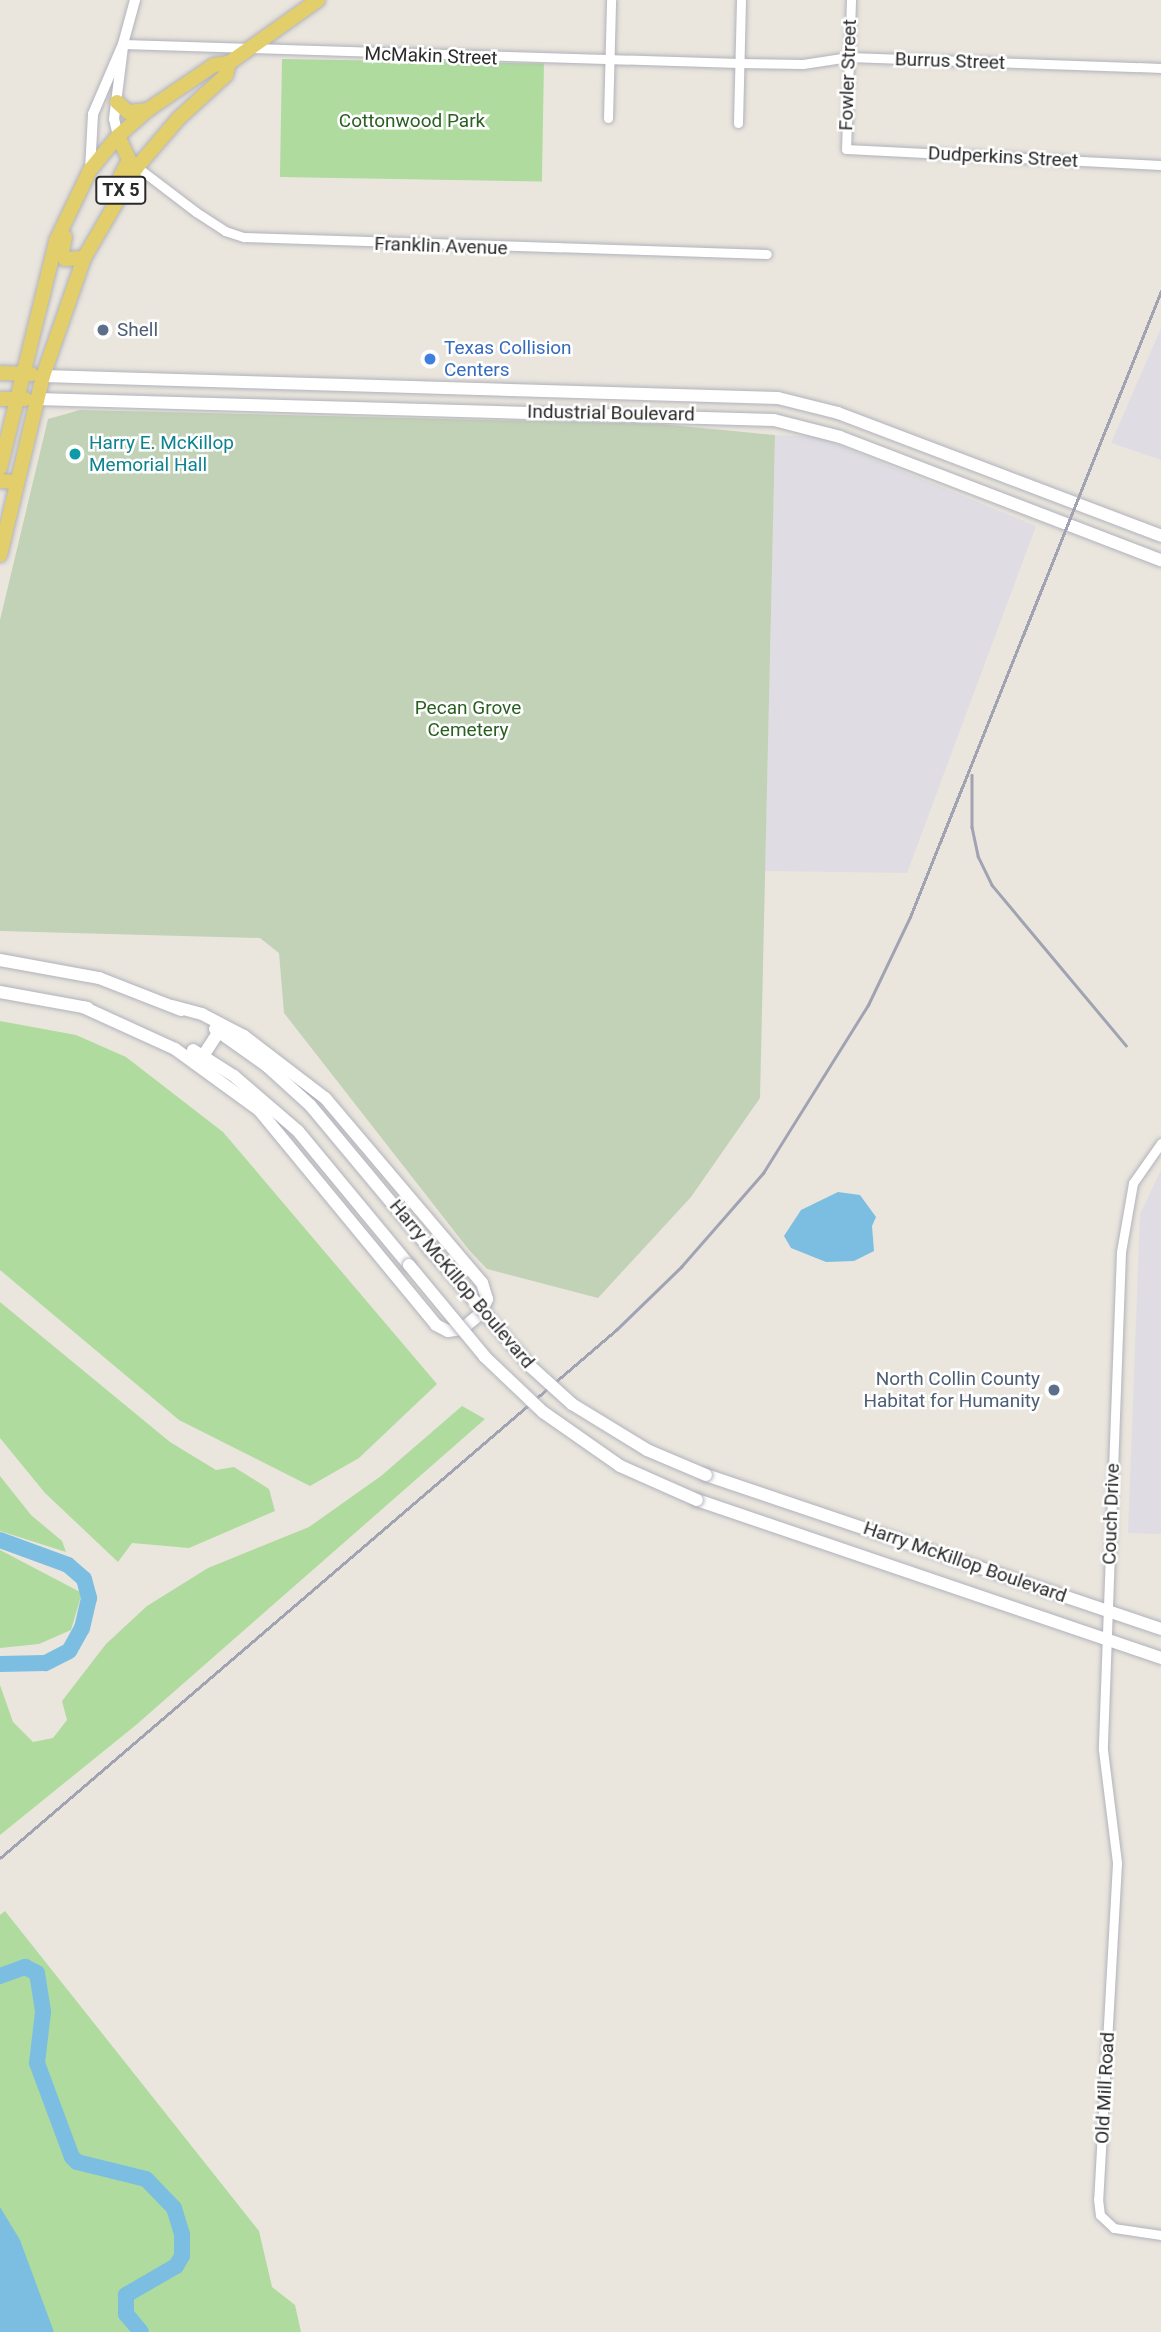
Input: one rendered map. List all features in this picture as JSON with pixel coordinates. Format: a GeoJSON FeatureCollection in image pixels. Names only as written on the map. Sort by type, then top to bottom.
{"type":"FeatureCollection","features":[{"type":"Feature","properties":{"kind":"main road","name":"TX 5"},"geometry":{"type":"LineString","coordinates":[[0,468],[56,241],[75,196],[90,170],[118,136],[149,109],[214,65],[229,62],[318,0]]}},
{"type":"Feature","properties":{"kind":"main road","name":"TX 5"},"geometry":{"type":"LineString","coordinates":[[0,551],[36,399],[84,258],[137,167],[179,118],[226,75],[229,62]]}},
{"type":"Feature","properties":{"kind":"main road"},"geometry":{"type":"LineString","coordinates":[[117,102],[128,113],[149,109]]}},
{"type":"Feature","properties":{"kind":"main road"},"geometry":{"type":"LineString","coordinates":[[92,242],[102,206],[129,163],[118,136]]}},
{"type":"Feature","properties":{"kind":"main road"},"geometry":{"type":"LineString","coordinates":[[75,196],[62,253],[69,261],[84,258]]}},
{"type":"Feature","properties":{"kind":"main road"},"geometry":{"type":"LineString","coordinates":[[0,373],[43,376]]}},
{"type":"Feature","properties":{"kind":"main road","name":"Industrial Boulevard"},"geometry":{"type":"LineString","coordinates":[[43,376],[778,398],[838,413],[1161,536]]}},
{"type":"Feature","properties":{"kind":"main road"},"geometry":{"type":"LineString","coordinates":[[346,383],[346,406]]}},
{"type":"Feature","properties":{"kind":"main road"},"geometry":{"type":"LineString","coordinates":[[414,386],[414,408]]}},
{"type":"Feature","properties":{"kind":"main road"},"geometry":{"type":"LineString","coordinates":[[528,390],[528,412]]}},
{"type":"Feature","properties":{"kind":"main road"},"geometry":{"type":"LineString","coordinates":[[556,391],[556,412]]}},
{"type":"Feature","properties":{"kind":"main road"},"geometry":{"type":"LineString","coordinates":[[0,399],[36,399]]}},
{"type":"Feature","properties":{"kind":"main road","name":"Industrial Boulevard"},"geometry":{"type":"LineString","coordinates":[[36,399],[774,420],[828,432],[1161,560]]}},
{"type":"Feature","properties":{"kind":"main road"},"geometry":{"type":"LineString","coordinates":[[943,453],[939,476],[961,476],[1004,490],[1019,482]]}},
{"type":"Feature","properties":{"kind":"main road"},"geometry":{"type":"LineString","coordinates":[[0,481],[15,482]]}},
{"type":"Feature","properties":{"kind":"main road","name":"Harry McKillop Boulevard"},"geometry":{"type":"LineString","coordinates":[[0,960],[99,978],[173,1006],[219,1031],[267,1066],[325,1120],[522,1358],[566,1398],[626,1439],[706,1475],[1161,1629]]}},
{"type":"Feature","properties":{"kind":"main road","name":"Harry McKillop Boulevard"},"geometry":{"type":"LineString","coordinates":[[0,992],[83,1007],[166,1036],[203,1056],[243,1083],[298,1131],[492,1365],[563,1429],[634,1474],[697,1500],[1161,1658]]}},
{"type":"Feature","properties":{"kind":"main road"},"geometry":{"type":"LineString","coordinates":[[83,1007],[175,1049],[258,1111],[436,1325],[448,1331],[462,1329],[482,1312],[487,1300],[482,1283],[325,1098],[244,1036],[202,1014],[173,1006]]}},
{"type":"Feature","properties":{"kind":"main road"},"geometry":{"type":"LineString","coordinates":[[203,1056],[219,1031]]}},
{"type":"Feature","properties":{"kind":"street"},"geometry":{"type":"LineString","coordinates":[[90,170],[93,114],[123,44],[135,0]]}},
{"type":"Feature","properties":{"kind":"street"},"geometry":{"type":"LineString","coordinates":[[608,118],[611,0]]}},
{"type":"Feature","properties":{"kind":"street"},"geometry":{"type":"LineString","coordinates":[[738,123],[741,0]]}},
{"type":"Feature","properties":{"kind":"street","name":"Fowler Street"},"geometry":{"type":"LineString","coordinates":[[846,149],[851,0]]}},
{"type":"Feature","properties":{"kind":"street"},"geometry":{"type":"LineString","coordinates":[[118,136],[117,102],[123,44]]}},
{"type":"Feature","properties":{"kind":"street","name":"McMakin Street"},"geometry":{"type":"LineString","coordinates":[[123,44],[740,63]]}},
{"type":"Feature","properties":{"kind":"street","name":"Burrus Street"},"geometry":{"type":"LineString","coordinates":[[740,63],[803,64],[848,57],[1161,68]]}},
{"type":"Feature","properties":{"kind":"street","name":"Dudperkins Street"},"geometry":{"type":"LineString","coordinates":[[846,149],[1161,165]]}},
{"type":"Feature","properties":{"kind":"street","name":"Franklin Avenue"},"geometry":{"type":"LineString","coordinates":[[137,167],[206,219],[244,237],[767,254]]}},
{"type":"Feature","properties":{"kind":"street","name":"Couch Drive"},"geometry":{"type":"LineString","coordinates":[[1116,1894],[1117,1863],[1103,1765],[1123,1224],[1133,1183],[1161,1143]]}},
{"type":"Feature","properties":{"kind":"street","name":"Old Mill Road"},"geometry":{"type":"LineString","coordinates":[[1116,1894],[1098,2208],[1105,2223],[1114,2228],[1161,2235]]}},
{"type":"Feature","properties":{"kind":"shaded area"},"geometry":{"type":"Polygon","coordinates":[[[1161,328],[1161,460],[1111,443],[1161,328]]]}},
{"type":"Feature","properties":{"kind":"shaded area"},"geometry":{"type":"Polygon","coordinates":[[[775,435],[819,437],[1036,526],[907,873],[765,871],[775,435]]]}},
{"type":"Feature","properties":{"kind":"shaded area"},"geometry":{"type":"Polygon","coordinates":[[[1161,1170],[1161,1534],[1128,1533],[1140,1214],[1161,1170]]]}},
{"type":"Feature","properties":{"kind":"green space","name":"Cottonwood Park"},"geometry":{"type":"Polygon","coordinates":[[[282,59],[544,64],[542,182],[280,177],[282,59]]]}},
{"type":"Feature","properties":{"kind":"green space","name":"Pecan Grove Cemetery"},"geometry":{"type":"Polygon","coordinates":[[[80,410],[660,424],[775,435],[760,1098],[691,1197],[598,1298],[487,1269],[469,1250],[284,1013],[279,953],[260,938],[0,931],[0,620],[48,419],[80,410]]]}},
{"type":"Feature","properties":{"kind":"green space"},"geometry":{"type":"Polygon","coordinates":[[[0,1021],[76,1035],[126,1057],[223,1132],[437,1384],[359,1458],[310,1486],[179,1420],[0,1270],[0,1021]]]}},
{"type":"Feature","properties":{"kind":"green space"},"geometry":{"type":"Polygon","coordinates":[[[0,1302],[170,1442],[216,1470],[234,1467],[269,1489],[275,1511],[189,1548],[132,1543],[118,1562],[45,1493],[0,1438],[0,1302]]]}},
{"type":"Feature","properties":{"kind":"green space"},"geometry":{"type":"Polygon","coordinates":[[[462,1406],[485,1419],[136,1725],[0,1835],[0,1685],[13,1722],[33,1742],[53,1738],[67,1720],[62,1701],[106,1644],[147,1606],[208,1568],[309,1527],[381,1476],[462,1406]]]}},
{"type":"Feature","properties":{"kind":"green space"},"geometry":{"type":"Polygon","coordinates":[[[0,1476],[31,1515],[62,1541],[66,1552],[0,1531],[0,1476]]]}},
{"type":"Feature","properties":{"kind":"green space"},"geometry":{"type":"Polygon","coordinates":[[[0,1550],[82,1593],[71,1630],[39,1644],[0,1648],[0,1550]]]}},
{"type":"Feature","properties":{"kind":"green space"},"geometry":{"type":"Polygon","coordinates":[[[5,1911],[259,2231],[272,2287],[295,2305],[301,2332],[0,2332],[0,1915],[5,1911]]]}},
{"type":"Feature","properties":{"kind":"water"},"geometry":{"type":"Polygon","coordinates":[[[838,1192],[860,1195],[876,1217],[872,1226],[874,1251],[854,1261],[826,1262],[791,1248],[784,1236],[801,1210],[838,1192]]]}},
{"type":"Feature","properties":{"kind":"water"},"geometry":{"type":"Polygon","coordinates":[[[0,2207],[20,2240],[54,2332],[0,2332],[0,2207]]]}},
{"type":"Feature","properties":{"kind":"waterway"},"geometry":{"type":"LineString","coordinates":[[0,1540],[68,1565],[84,1579],[89,1598],[82,1628],[69,1651],[45,1663],[0,1664]]}},
{"type":"Feature","properties":{"kind":"waterway"},"geometry":{"type":"LineString","coordinates":[[0,1976],[25,1967],[37,1973],[43,2012],[37,2063],[72,2157],[77,2162],[146,2179],[174,2208],[182,2235],[182,2256],[176,2266],[126,2295],[126,2314],[141,2332]]}},
{"type":"Feature","properties":{"kind":"railway"},"geometry":{"type":"LineString","coordinates":[[0,1858],[616,1330],[681,1267],[763,1173],[868,1005],[910,917],[1161,291]]}},
{"type":"Feature","properties":{"kind":"railway"},"geometry":{"type":"LineString","coordinates":[[972,775],[972,827],[978,856],[992,885],[1126,1045]]}},
{"type":"Feature","properties":{"kind":"place","name":"Shell"},"geometry":{"type":"Point","coordinates":[103,330]}},
{"type":"Feature","properties":{"kind":"place","name":"Texas Collision Centers"},"geometry":{"type":"Point","coordinates":[430,359]}},
{"type":"Feature","properties":{"kind":"place","name":"Harry E. McKillop Memorial Hall"},"geometry":{"type":"Point","coordinates":[75,454]}},
{"type":"Feature","properties":{"kind":"place","name":"North Collin County Habitat for Humanity"},"geometry":{"type":"Point","coordinates":[1054,1390]}}]}
